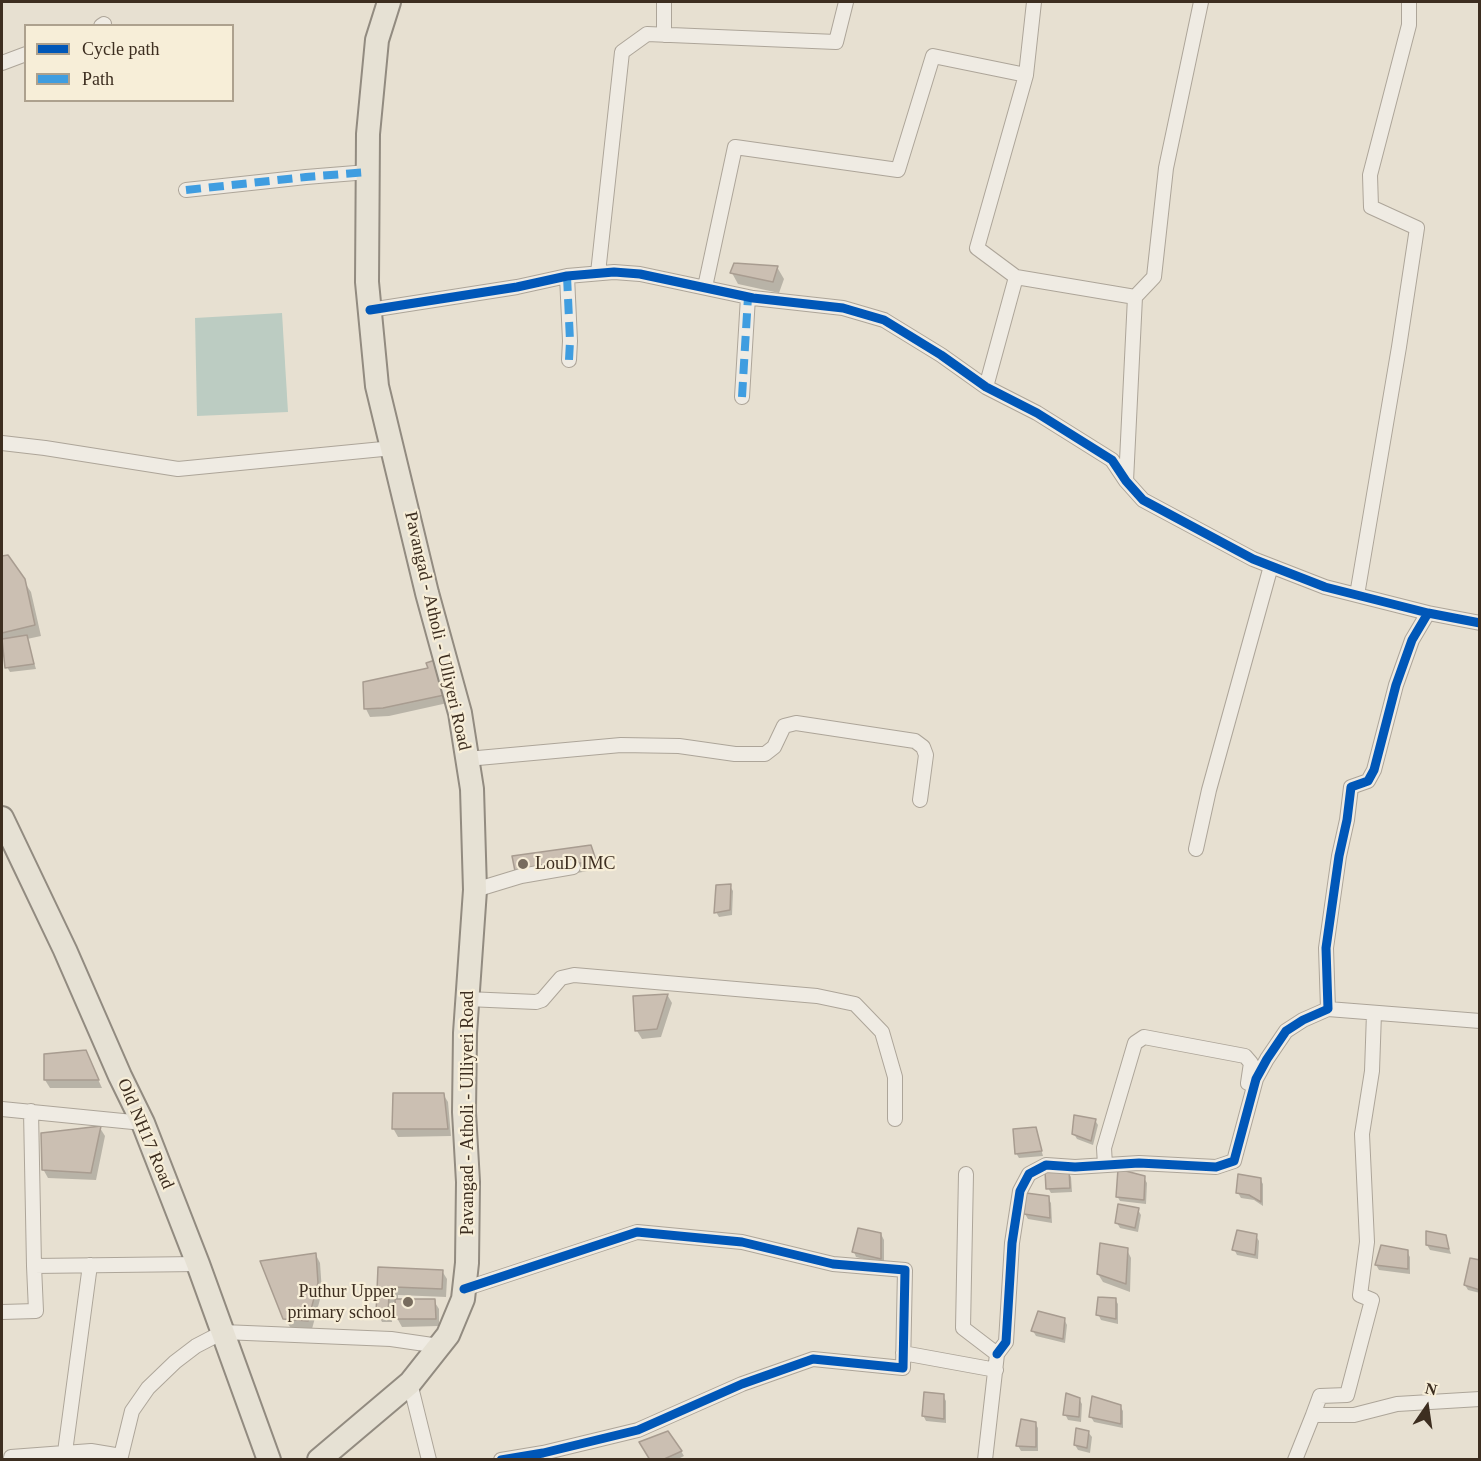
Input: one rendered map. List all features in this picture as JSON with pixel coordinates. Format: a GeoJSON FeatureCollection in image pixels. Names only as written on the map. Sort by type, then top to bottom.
{"type":"FeatureCollection","features":[{"type":"Feature","properties":{"kind":"main road","name":"Pavangad - Atholi - Ulliyeri Road"},"geometry":{"type":"LineString","coordinates":[[319,1460],[410,1383],[448,1335],[464,1299],[468,1182],[464,1112],[465,1034],[475,890],[472,789],[460,713],[427,593],[377,386],[367,282],[368,134],[377,40],[389,2]]}},
{"type":"Feature","properties":{"kind":"main road","name":"Old NH17 Road"},"geometry":{"type":"LineString","coordinates":[[2,818],[143,1123],[198,1263],[269,1460]]}},
{"type":"Feature","properties":{"kind":"street"},"geometry":{"type":"LineString","coordinates":[[664,2],[664,35]]}},
{"type":"Feature","properties":{"kind":"street"},"geometry":{"type":"LineString","coordinates":[[598,273],[622,52],[647,34],[836,42],[846,2]]}},
{"type":"Feature","properties":{"kind":"street"},"geometry":{"type":"LineString","coordinates":[[1034,2],[1026,75],[976,248],[1016,277],[1135,297]]}},
{"type":"Feature","properties":{"kind":"street"},"geometry":{"type":"LineString","coordinates":[[1126,481],[1135,297],[1154,277],[1166,168],[1201,2]]}},
{"type":"Feature","properties":{"kind":"street"},"geometry":{"type":"LineString","coordinates":[[1357,595],[1417,228],[1371,207],[1370,175],[1409,25],[1409,2]]}},
{"type":"Feature","properties":{"kind":"street"},"geometry":{"type":"LineString","coordinates":[[2,63],[24,55]]}},
{"type":"Feature","properties":{"kind":"street"},"geometry":{"type":"LineString","coordinates":[[705,286],[735,147],[898,170],[933,56],[1026,75]]}},
{"type":"Feature","properties":{"kind":"street"},"geometry":{"type":"LineString","coordinates":[[186,190],[368,172]]}},
{"type":"Feature","properties":{"kind":"street"},"geometry":{"type":"LineString","coordinates":[[370,310],[517,287],[567,276],[614,272],[640,274],[705,286],[748,297],[843,308],[884,320],[941,355],[986,387],[1037,413],[1112,460],[1143,500],[1230,547],[1325,587],[1428,613],[1479,623]]}},
{"type":"Feature","properties":{"kind":"street"},"geometry":{"type":"LineString","coordinates":[[567,276],[569,360]]}},
{"type":"Feature","properties":{"kind":"street"},"geometry":{"type":"LineString","coordinates":[[986,387],[1016,277]]}},
{"type":"Feature","properties":{"kind":"street"},"geometry":{"type":"LineString","coordinates":[[742,396],[748,297]]}},
{"type":"Feature","properties":{"kind":"street"},"geometry":{"type":"LineString","coordinates":[[2,444],[45,448],[178,469],[393,448]]}},
{"type":"Feature","properties":{"kind":"street"},"geometry":{"type":"LineString","coordinates":[[1196,849],[1209,790],[1271,566]]}},
{"type":"Feature","properties":{"kind":"street"},"geometry":{"type":"LineString","coordinates":[[1328,1009],[1326,948],[1334,901],[1338,856],[1347,820],[1351,787],[1368,782],[1374,770],[1396,685],[1412,640],[1428,613]]}},
{"type":"Feature","properties":{"kind":"street"},"geometry":{"type":"LineString","coordinates":[[467,759],[621,745],[679,746],[735,754],[765,754],[774,747],[784,726],[796,723],[915,741],[923,747],[926,754],[920,800]]}},
{"type":"Feature","properties":{"kind":"street"},"geometry":{"type":"LineString","coordinates":[[475,890],[521,876],[573,867]]}},
{"type":"Feature","properties":{"kind":"street"},"geometry":{"type":"LineString","coordinates":[[467,999],[536,1002],[542,1000],[561,978],[574,975],[817,996],[855,1004],[882,1032],[895,1077],[896,1119]]}},
{"type":"Feature","properties":{"kind":"street"},"geometry":{"type":"LineString","coordinates":[[985,1460],[997,1354],[1006,1342],[1012,1243],[1020,1191],[1029,1174],[1046,1165],[1075,1167],[1139,1163],[1216,1167],[1234,1161],[1254,1085],[1267,1059],[1286,1031],[1303,1020],[1328,1009],[1479,1021]]}},
{"type":"Feature","properties":{"kind":"street"},"geometry":{"type":"LineString","coordinates":[[1295,1460],[1320,1396],[1347,1395],[1372,1300],[1360,1295],[1367,1242],[1362,1134],[1372,1071],[1374,1013]]}},
{"type":"Feature","properties":{"kind":"street"},"geometry":{"type":"LineString","coordinates":[[1105,1165],[1104,1148],[1110,1127],[1136,1043],[1144,1037],[1245,1056],[1251,1063],[1248,1083],[1254,1085]]}},
{"type":"Feature","properties":{"kind":"street"},"geometry":{"type":"LineString","coordinates":[[2,1109],[143,1123]]}},
{"type":"Feature","properties":{"kind":"street"},"geometry":{"type":"LineString","coordinates":[[2,1312],[36,1311],[31,1111]]}},
{"type":"Feature","properties":{"kind":"street"},"geometry":{"type":"LineString","coordinates":[[966,1174],[963,1328],[997,1354]]}},
{"type":"Feature","properties":{"kind":"street"},"geometry":{"type":"LineString","coordinates":[[464,1289],[637,1232],[742,1242],[833,1264],[905,1270],[903,1368],[813,1359],[742,1384],[638,1430],[543,1453],[501,1460]]}},
{"type":"Feature","properties":{"kind":"street"},"geometry":{"type":"LineString","coordinates":[[34,1266],[198,1263]]}},
{"type":"Feature","properties":{"kind":"street"},"geometry":{"type":"LineString","coordinates":[[65,1452],[90,1265]]}},
{"type":"Feature","properties":{"kind":"street"},"geometry":{"type":"LineString","coordinates":[[11,1460],[11,1457],[65,1452],[121,1456],[132,1411],[148,1388],[196,1346],[223,1332],[392,1339],[439,1346]]}},
{"type":"Feature","properties":{"kind":"street"},"geometry":{"type":"LineString","coordinates":[[903,1353],[996,1370]]}},
{"type":"Feature","properties":{"kind":"street"},"geometry":{"type":"LineString","coordinates":[[410,1383],[429,1460]]}},
{"type":"Feature","properties":{"kind":"street"},"geometry":{"type":"LineString","coordinates":[[1312,1415],[1354,1415],[1397,1404],[1479,1400]]}},
{"type":"Feature","properties":{"kind":"shaded area"},"geometry":{"type":"Polygon","coordinates":[[[282,313],[288,412],[197,416],[195,318],[282,313]]]}},
{"type":"Feature","properties":{"kind":"building"},"geometry":{"type":"Polygon","coordinates":[[[734,263],[778,266],[773,282],[730,273],[734,263]]]}},
{"type":"Feature","properties":{"kind":"building"},"geometry":{"type":"Polygon","coordinates":[[[8,555],[25,579],[35,625],[2,633],[2,556],[8,555]]]}},
{"type":"Feature","properties":{"kind":"building"},"geometry":{"type":"Polygon","coordinates":[[[27,635],[34,664],[5,668],[2,639],[27,635]]]}},
{"type":"Feature","properties":{"kind":"building"},"geometry":{"type":"Polygon","coordinates":[[[438,659],[449,694],[383,708],[364,709],[363,682],[428,668],[426,663],[438,659]]]}},
{"type":"Feature","properties":{"kind":"building"},"geometry":{"type":"Polygon","coordinates":[[[591,845],[596,860],[516,876],[512,856],[591,845]]]}},
{"type":"Feature","properties":{"kind":"building"},"geometry":{"type":"Polygon","coordinates":[[[731,884],[730,910],[714,913],[716,885],[731,884]]]}},
{"type":"Feature","properties":{"kind":"building"},"geometry":{"type":"Polygon","coordinates":[[[668,994],[657,1029],[635,1031],[633,996],[668,994]]]}},
{"type":"Feature","properties":{"kind":"building"},"geometry":{"type":"Polygon","coordinates":[[[86,1050],[99,1080],[44,1080],[44,1054],[86,1050]]]}},
{"type":"Feature","properties":{"kind":"building"},"geometry":{"type":"Polygon","coordinates":[[[393,1093],[444,1093],[448,1129],[392,1129],[393,1093]]]}},
{"type":"Feature","properties":{"kind":"building"},"geometry":{"type":"Polygon","coordinates":[[[1074,1115],[1096,1119],[1091,1141],[1072,1134],[1074,1115]]]}},
{"type":"Feature","properties":{"kind":"building"},"geometry":{"type":"Polygon","coordinates":[[[101,1126],[91,1173],[42,1170],[41,1133],[101,1126]]]}},
{"type":"Feature","properties":{"kind":"building"},"geometry":{"type":"Polygon","coordinates":[[[1036,1127],[1042,1151],[1015,1154],[1013,1129],[1036,1127]]]}},
{"type":"Feature","properties":{"kind":"building"},"geometry":{"type":"Polygon","coordinates":[[[1118,1169],[1145,1176],[1144,1200],[1116,1197],[1118,1169]]]}},
{"type":"Feature","properties":{"kind":"building"},"geometry":{"type":"Polygon","coordinates":[[[1069,1170],[1070,1188],[1046,1189],[1045,1171],[1069,1170]]]}},
{"type":"Feature","properties":{"kind":"building"},"geometry":{"type":"Polygon","coordinates":[[[1238,1174],[1261,1178],[1261,1202],[1249,1195],[1236,1193],[1238,1174]]]}},
{"type":"Feature","properties":{"kind":"building"},"geometry":{"type":"Polygon","coordinates":[[[1026,1193],[1049,1196],[1050,1218],[1024,1214],[1026,1193]]]}},
{"type":"Feature","properties":{"kind":"building"},"geometry":{"type":"Polygon","coordinates":[[[1118,1204],[1139,1208],[1135,1228],[1115,1223],[1118,1204]]]}},
{"type":"Feature","properties":{"kind":"building"},"geometry":{"type":"Polygon","coordinates":[[[858,1228],[881,1233],[881,1259],[852,1252],[858,1228]]]}},
{"type":"Feature","properties":{"kind":"building"},"geometry":{"type":"Polygon","coordinates":[[[1237,1230],[1257,1234],[1255,1255],[1232,1250],[1237,1230]]]}},
{"type":"Feature","properties":{"kind":"building"},"geometry":{"type":"Polygon","coordinates":[[[1426,1231],[1446,1235],[1449,1249],[1426,1245],[1426,1231]]]}},
{"type":"Feature","properties":{"kind":"building"},"geometry":{"type":"Polygon","coordinates":[[[1100,1243],[1128,1248],[1126,1284],[1097,1274],[1100,1243]]]}},
{"type":"Feature","properties":{"kind":"building"},"geometry":{"type":"Polygon","coordinates":[[[1381,1245],[1408,1250],[1408,1269],[1375,1265],[1381,1245]]]}},
{"type":"Feature","properties":{"kind":"building"},"geometry":{"type":"Polygon","coordinates":[[[316,1253],[318,1283],[308,1321],[283,1319],[260,1261],[316,1253]]]}},
{"type":"Feature","properties":{"kind":"building"},"geometry":{"type":"Polygon","coordinates":[[[1470,1258],[1480,1260],[1480,1290],[1464,1285],[1470,1258]]]}},
{"type":"Feature","properties":{"kind":"building"},"geometry":{"type":"Polygon","coordinates":[[[378,1267],[443,1270],[442,1289],[394,1287],[393,1296],[389,1295],[388,1314],[376,1314],[378,1267]]]}},
{"type":"Feature","properties":{"kind":"building"},"geometry":{"type":"Polygon","coordinates":[[[1098,1297],[1116,1298],[1116,1319],[1096,1315],[1098,1297]]]}},
{"type":"Feature","properties":{"kind":"building"},"geometry":{"type":"Polygon","coordinates":[[[395,1299],[435,1299],[436,1319],[396,1319],[395,1299]]]}},
{"type":"Feature","properties":{"kind":"building"},"geometry":{"type":"Polygon","coordinates":[[[1038,1311],[1065,1318],[1063,1339],[1031,1331],[1038,1311]]]}},
{"type":"Feature","properties":{"kind":"building"},"geometry":{"type":"Polygon","coordinates":[[[924,1392],[944,1394],[944,1419],[922,1416],[924,1392]]]}},
{"type":"Feature","properties":{"kind":"building"},"geometry":{"type":"Polygon","coordinates":[[[1066,1393],[1080,1398],[1079,1417],[1063,1415],[1066,1393]]]}},
{"type":"Feature","properties":{"kind":"building"},"geometry":{"type":"Polygon","coordinates":[[[1092,1396],[1121,1405],[1121,1424],[1089,1417],[1092,1396]]]}},
{"type":"Feature","properties":{"kind":"building"},"geometry":{"type":"Polygon","coordinates":[[[1021,1419],[1036,1422],[1036,1447],[1016,1446],[1021,1419]]]}},
{"type":"Feature","properties":{"kind":"building"},"geometry":{"type":"Polygon","coordinates":[[[1076,1428],[1089,1431],[1087,1448],[1074,1445],[1076,1428]]]}},
{"type":"Feature","properties":{"kind":"building"},"geometry":{"type":"Polygon","coordinates":[[[668,1431],[682,1451],[662,1460],[650,1460],[639,1442],[668,1431]]]}},
{"type":"Feature","properties":{"kind":"marked path"},"geometry":{"type":"LineString","coordinates":[[186,190],[368,172]]}},
{"type":"Feature","properties":{"kind":"marked path"},"geometry":{"type":"LineString","coordinates":[[567,276],[569,360]]}},
{"type":"Feature","properties":{"kind":"marked path"},"geometry":{"type":"LineString","coordinates":[[742,397],[748,297]]}},
{"type":"Feature","properties":{"kind":"cycle path"},"geometry":{"type":"LineString","coordinates":[[370,310],[517,287],[567,276],[614,272],[640,274],[753,298],[843,308],[884,320],[941,355],[986,387],[1037,413],[1112,460],[1143,500],[1253,559],[1325,587],[1428,613],[1480,623]]}},
{"type":"Feature","properties":{"kind":"cycle path"},"geometry":{"type":"LineString","coordinates":[[997,1354],[1006,1342],[1012,1243],[1020,1191],[1029,1174],[1046,1165],[1075,1167],[1139,1163],[1216,1167],[1234,1161],[1256,1079],[1267,1059],[1286,1031],[1303,1020],[1328,1009],[1326,948],[1351,787],[1368,781],[1374,770],[1396,685],[1412,640],[1428,613]]}},
{"type":"Feature","properties":{"kind":"cycle path"},"geometry":{"type":"LineString","coordinates":[[464,1289],[637,1232],[742,1242],[833,1264],[905,1270],[903,1368],[813,1359],[742,1384],[638,1430],[543,1453],[501,1460]]}},
{"type":"Feature","properties":{"kind":"place","name":"LouD IMC"},"geometry":{"type":"Point","coordinates":[523,864]}},
{"type":"Feature","properties":{"kind":"place","name":"Puthur Upper primary school"},"geometry":{"type":"Point","coordinates":[408,1302]}}]}
